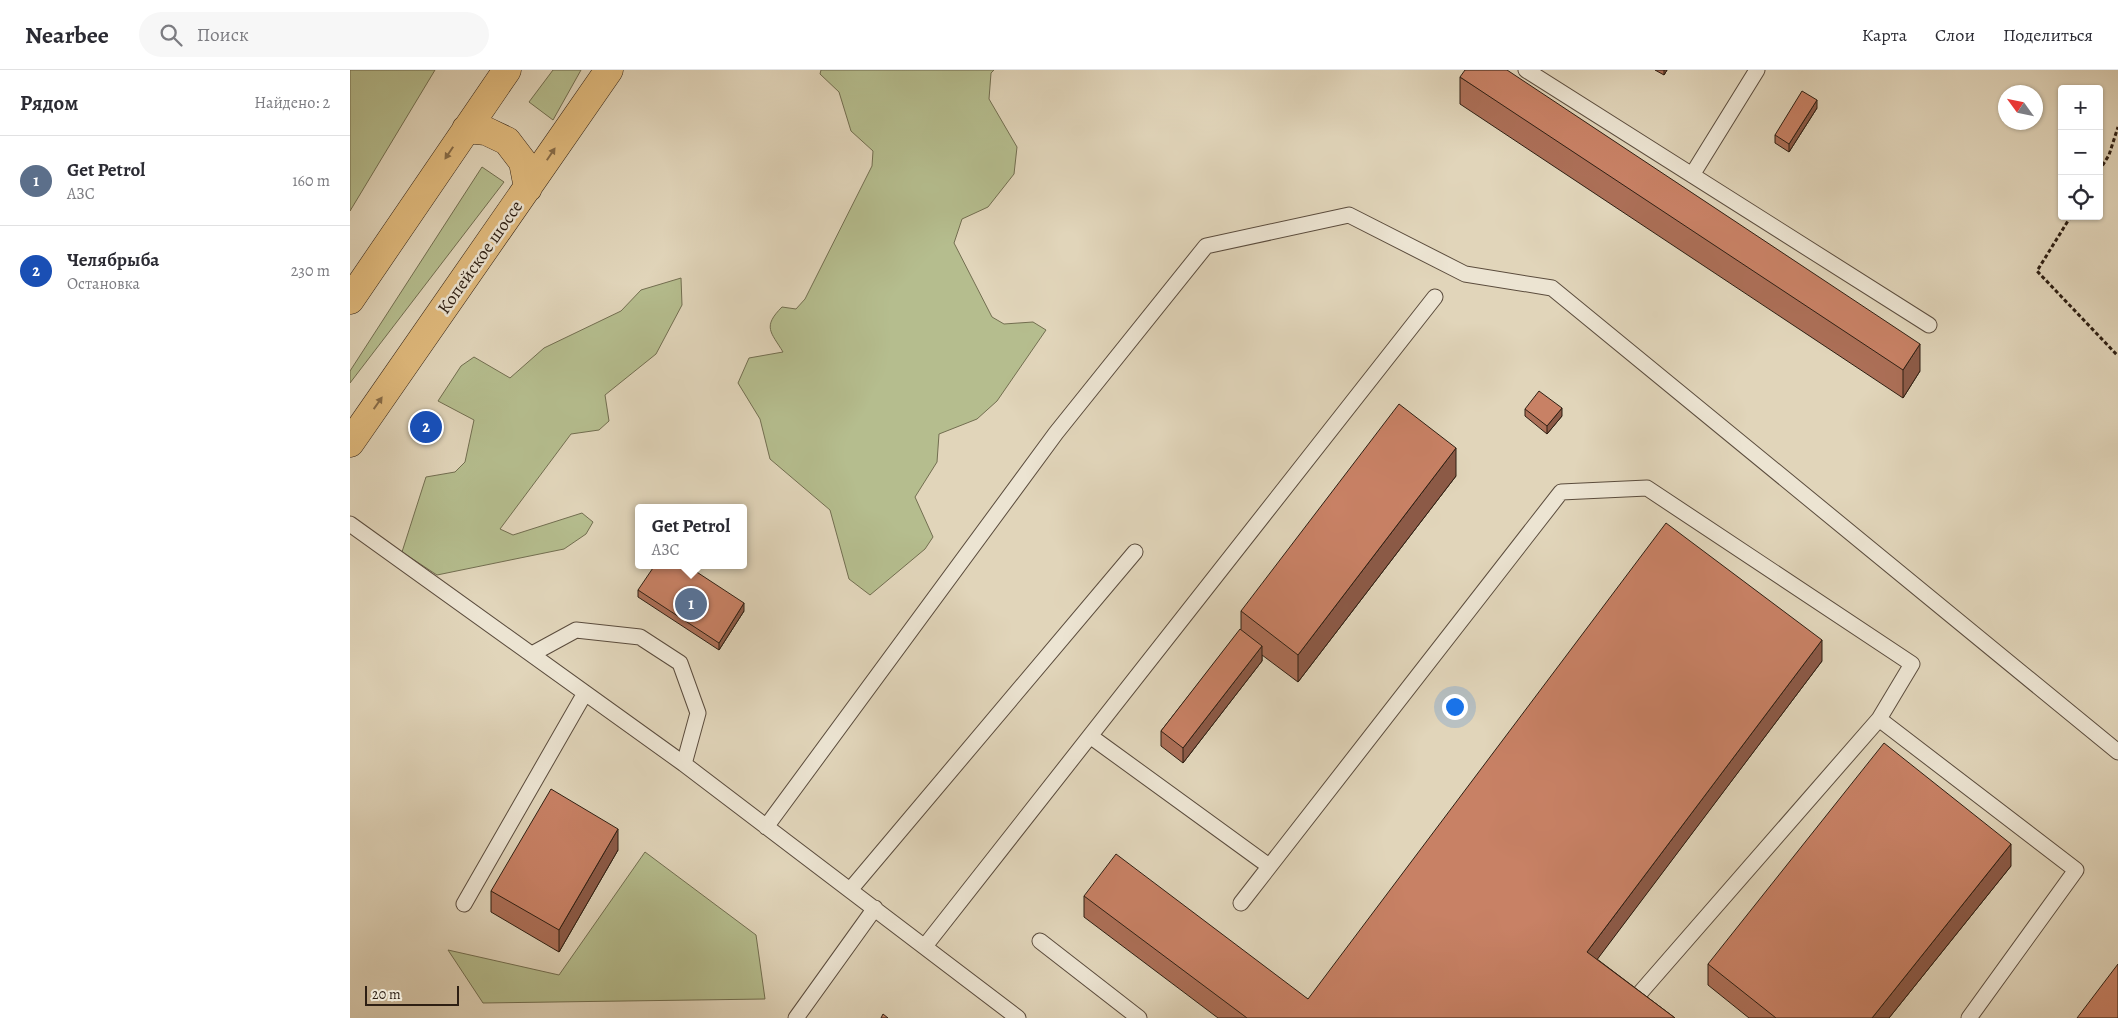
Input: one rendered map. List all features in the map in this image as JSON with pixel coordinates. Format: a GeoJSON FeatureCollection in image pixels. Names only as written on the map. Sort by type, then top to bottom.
{"type":"FeatureCollection","features":[{"type":"Feature","properties":{"kind":"main road"},"geometry":{"type":"LineString","coordinates":[[350,300],[507,70]]}},
{"type":"Feature","properties":{"kind":"main road","name":"Копейское шоссе"},"geometry":{"type":"LineString","coordinates":[[350,443],[608,70]]}},
{"type":"Feature","properties":{"kind":"main road"},"geometry":{"type":"LineString","coordinates":[[466,129],[486,131],[507,141],[523,162],[528,188]]}},
{"type":"Feature","properties":{"kind":"lane"},"geometry":{"type":"LineString","coordinates":[[1526,70],[1929,325]]}},
{"type":"Feature","properties":{"kind":"lane"},"geometry":{"type":"LineString","coordinates":[[1692,175],[1758,70]]}},
{"type":"Feature","properties":{"kind":"lane"},"geometry":{"type":"LineString","coordinates":[[766,828],[1056,433],[1206,246],[1349,215],[1465,274],[1552,288],[2118,752]]}},
{"type":"Feature","properties":{"kind":"lane"},"geometry":{"type":"LineString","coordinates":[[925,946],[1435,297]]}},
{"type":"Feature","properties":{"kind":"lane"},"geometry":{"type":"LineString","coordinates":[[1240,902],[1561,492],[1648,488],[1912,664],[1879,719],[1640,994]]}},
{"type":"Feature","properties":{"kind":"lane"},"geometry":{"type":"LineString","coordinates":[[350,524],[684,764],[1018,1018]]}},
{"type":"Feature","properties":{"kind":"lane"},"geometry":{"type":"LineString","coordinates":[[850,890],[1134,552]]}},
{"type":"Feature","properties":{"kind":"lane"},"geometry":{"type":"LineString","coordinates":[[532,654],[576,630],[640,637],[680,663],[698,713],[684,764]]}},
{"type":"Feature","properties":{"kind":"lane"},"geometry":{"type":"LineString","coordinates":[[464,904],[585,693]]}},
{"type":"Feature","properties":{"kind":"lane"},"geometry":{"type":"LineString","coordinates":[[1879,719],[2076,870],[1969,1018]]}},
{"type":"Feature","properties":{"kind":"lane"},"geometry":{"type":"LineString","coordinates":[[1090,736],[1269,866]]}},
{"type":"Feature","properties":{"kind":"lane"},"geometry":{"type":"LineString","coordinates":[[796,1018],[875,908]]}},
{"type":"Feature","properties":{"kind":"lane"},"geometry":{"type":"LineString","coordinates":[[1040,941],[1139,1018]]}},
{"type":"Feature","properties":{"kind":"path"},"geometry":{"type":"LineString","coordinates":[[2103,165],[2109,155],[2118,127]]}},
{"type":"Feature","properties":{"kind":"path"},"geometry":{"type":"LineString","coordinates":[[2069,220],[2037,271],[2118,356]]}},
{"type":"Feature","properties":{"kind":"green space"},"geometry":{"type":"Polygon","coordinates":[[[350,70],[435,70],[350,211],[350,70]]]}},
{"type":"Feature","properties":{"kind":"green space"},"geometry":{"type":"Polygon","coordinates":[[[553,70],[581,70],[553,120],[529,102],[553,70]]]}},
{"type":"Feature","properties":{"kind":"green space"},"geometry":{"type":"Polygon","coordinates":[[[821,70],[994,70],[991,73],[989,99],[1017,147],[1014,174],[988,207],[962,219],[954,243],[992,317],[1004,324],[1033,322],[1046,330],[997,401],[977,419],[939,434],[937,462],[915,497],[933,537],[925,549],[870,595],[849,579],[830,510],[770,459],[760,419],[738,383],[749,358],[783,352],[772,334],[770,325],[772,320],[782,307],[796,309],[805,299],[872,166],[873,151],[851,131],[839,92],[820,74],[821,70]]]}},
{"type":"Feature","properties":{"kind":"green space"},"geometry":{"type":"Polygon","coordinates":[[[482,167],[504,182],[350,383],[350,371],[482,167]]]}},
{"type":"Feature","properties":{"kind":"green space"},"geometry":{"type":"Polygon","coordinates":[[[681,278],[682,305],[656,354],[605,395],[609,421],[599,430],[571,434],[500,529],[513,535],[582,513],[593,522],[586,534],[564,549],[437,575],[402,552],[426,477],[455,472],[465,462],[474,420],[438,401],[461,366],[474,357],[510,378],[544,348],[621,311],[641,290],[681,278]]]}},
{"type":"Feature","properties":{"kind":"green space"},"geometry":{"type":"Polygon","coordinates":[[[645,852],[756,935],[765,999],[483,1003],[448,950],[559,975],[645,852]]]}},
{"type":"Feature","properties":{"kind":"building"},"geometry":{"type":"Polygon","coordinates":[[[1465,70],[1507,70],[1920,344],[1903,370],[1460,77],[1465,70]]]}},
{"type":"Feature","properties":{"kind":"building"},"geometry":{"type":"Polygon","coordinates":[[[1802,91],[1817,100],[1789,144],[1775,135],[1802,91]]]}},
{"type":"Feature","properties":{"kind":"building"},"geometry":{"type":"Polygon","coordinates":[[[1539,391],[1562,408],[1547,426],[1525,409],[1539,391]]]}},
{"type":"Feature","properties":{"kind":"building"},"geometry":{"type":"Polygon","coordinates":[[[1399,404],[1456,448],[1298,655],[1241,611],[1399,404]]]}},
{"type":"Feature","properties":{"kind":"building"},"geometry":{"type":"Polygon","coordinates":[[[1666,523],[1822,640],[1587,952],[1675,1018],[1247,1018],[1084,896],[1116,854],[1308,999],[1666,523]]]}},
{"type":"Feature","properties":{"kind":"building"},"geometry":{"type":"Polygon","coordinates":[[[652,569],[692,569],[744,603],[719,643],[638,590],[652,569]]]}},
{"type":"Feature","properties":{"kind":"building"},"geometry":{"type":"Polygon","coordinates":[[[1240,629],[1262,646],[1183,748],[1161,731],[1240,629]]]}},
{"type":"Feature","properties":{"kind":"building"},"geometry":{"type":"Polygon","coordinates":[[[1884,743],[2011,844],[1872,1018],[1776,1018],[1708,964],[1884,743]]]}},
{"type":"Feature","properties":{"kind":"building"},"geometry":{"type":"Polygon","coordinates":[[[551,789],[618,829],[559,930],[491,891],[551,789]]]}},
{"type":"Feature","properties":{"kind":"building"},"geometry":{"type":"Polygon","coordinates":[[[2118,964],[2118,1018],[2077,1018],[2118,964]]]}},
{"type":"Feature","properties":{"kind":"place","name":"Челябрыба"},"geometry":{"type":"Point","coordinates":[426,427]}},
{"type":"Feature","properties":{"kind":"place","name":"Get Petrol"},"geometry":{"type":"Point","coordinates":[691,604]}}]}
